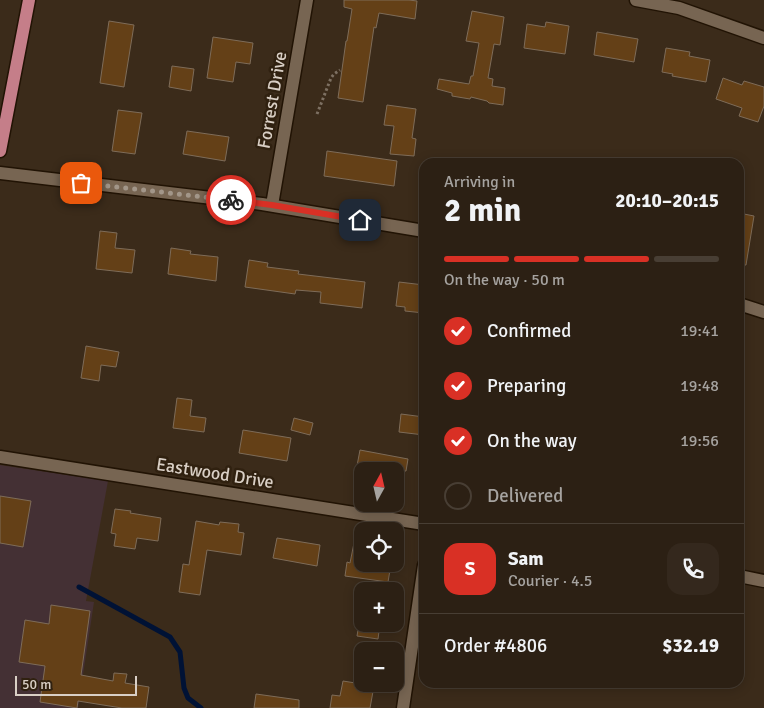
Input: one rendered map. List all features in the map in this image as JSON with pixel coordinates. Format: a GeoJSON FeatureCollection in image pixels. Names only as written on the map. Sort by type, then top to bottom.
{"type":"FeatureCollection","features":[{"type":"Feature","properties":{"kind":"main road"},"geometry":{"type":"LineString","coordinates":[[0,151],[29,0]]}},
{"type":"Feature","properties":{"kind":"street","name":"Forrest Drive"},"geometry":{"type":"LineString","coordinates":[[272,205],[307,0]]}},
{"type":"Feature","properties":{"kind":"street"},"geometry":{"type":"LineString","coordinates":[[636,0],[679,8],[764,38]]}},
{"type":"Feature","properties":{"kind":"street"},"geometry":{"type":"LineString","coordinates":[[0,173],[272,205],[419,230]]}},
{"type":"Feature","properties":{"kind":"street"},"geometry":{"type":"LineString","coordinates":[[744,306],[764,312]]}},
{"type":"Feature","properties":{"kind":"street","name":"Eastwood Drive"},"geometry":{"type":"LineString","coordinates":[[0,458],[419,523]]}},
{"type":"Feature","properties":{"kind":"street"},"geometry":{"type":"LineString","coordinates":[[744,577],[764,581]]}},
{"type":"Feature","properties":{"kind":"street"},"geometry":{"type":"LineString","coordinates":[[403,708],[419,599]]}},
{"type":"Feature","properties":{"kind":"path"},"geometry":{"type":"LineString","coordinates":[[317,114],[331,78],[340,70]]}},
{"type":"Feature","properties":{"kind":"shaded area"},"geometry":{"type":"Polygon","coordinates":[[[0,465],[108,481],[86,601],[94,602],[78,708],[0,708],[0,465]]]}},
{"type":"Feature","properties":{"kind":"building"},"geometry":{"type":"Polygon","coordinates":[[[344,0],[417,1],[415,19],[379,13],[376,28],[374,27],[363,102],[338,98],[352,9],[344,7],[344,0]]]}},
{"type":"Feature","properties":{"kind":"building"},"geometry":{"type":"Polygon","coordinates":[[[472,11],[504,17],[500,45],[494,44],[488,78],[493,79],[492,86],[505,88],[503,105],[471,97],[470,99],[452,96],[452,93],[437,89],[439,79],[469,84],[471,76],[473,76],[479,43],[466,41],[472,11]]]}},
{"type":"Feature","properties":{"kind":"building"},"geometry":{"type":"Polygon","coordinates":[[[109,21],[134,25],[124,87],[100,83],[109,21]]]}},
{"type":"Feature","properties":{"kind":"building"},"geometry":{"type":"Polygon","coordinates":[[[546,22],[569,26],[565,54],[524,48],[527,24],[545,27],[546,22]]]}},
{"type":"Feature","properties":{"kind":"building"},"geometry":{"type":"Polygon","coordinates":[[[597,32],[638,39],[634,62],[594,55],[597,32]]]}},
{"type":"Feature","properties":{"kind":"building"},"geometry":{"type":"Polygon","coordinates":[[[213,37],[253,43],[250,64],[236,62],[233,82],[207,78],[213,37]]]}},
{"type":"Feature","properties":{"kind":"building"},"geometry":{"type":"Polygon","coordinates":[[[666,48],[690,52],[689,56],[710,60],[706,82],[672,76],[673,74],[662,72],[666,48]]]}},
{"type":"Feature","properties":{"kind":"building"},"geometry":{"type":"Polygon","coordinates":[[[172,66],[194,69],[191,91],[169,87],[172,66]]]}},
{"type":"Feature","properties":{"kind":"building"},"geometry":{"type":"Polygon","coordinates":[[[723,78],[742,85],[744,81],[764,87],[764,106],[758,122],[739,116],[742,108],[716,99],[723,78]]]}},
{"type":"Feature","properties":{"kind":"building"},"geometry":{"type":"Polygon","coordinates":[[[387,105],[416,109],[412,138],[416,139],[414,156],[390,154],[394,126],[384,125],[387,105]]]}},
{"type":"Feature","properties":{"kind":"building"},"geometry":{"type":"Polygon","coordinates":[[[118,110],[142,113],[135,154],[112,151],[118,110]]]}},
{"type":"Feature","properties":{"kind":"building"},"geometry":{"type":"Polygon","coordinates":[[[187,131],[229,137],[225,161],[183,154],[187,131]]]}},
{"type":"Feature","properties":{"kind":"building"},"geometry":{"type":"Polygon","coordinates":[[[327,151],[397,161],[394,186],[324,176],[327,151]]]}},
{"type":"Feature","properties":{"kind":"building"},"geometry":{"type":"Polygon","coordinates":[[[744,214],[754,216],[746,265],[744,265],[744,214]]]}},
{"type":"Feature","properties":{"kind":"building"},"geometry":{"type":"Polygon","coordinates":[[[100,231],[117,233],[115,248],[135,250],[132,273],[96,269],[100,231]]]}},
{"type":"Feature","properties":{"kind":"building"},"geometry":{"type":"Polygon","coordinates":[[[171,248],[191,251],[190,254],[218,257],[216,281],[168,274],[171,248]]]}},
{"type":"Feature","properties":{"kind":"building"},"geometry":{"type":"Polygon","coordinates":[[[249,260],[268,263],[267,267],[299,271],[298,274],[365,282],[362,308],[320,303],[321,292],[296,290],[295,294],[245,287],[249,260]]]}},
{"type":"Feature","properties":{"kind":"building"},"geometry":{"type":"Polygon","coordinates":[[[399,282],[419,284],[419,312],[405,311],[405,307],[396,306],[399,282]]]}},
{"type":"Feature","properties":{"kind":"building"},"geometry":{"type":"Polygon","coordinates":[[[86,346],[119,352],[116,367],[101,365],[99,381],[81,378],[86,346]]]}},
{"type":"Feature","properties":{"kind":"building"},"geometry":{"type":"Polygon","coordinates":[[[177,398],[192,400],[190,416],[206,418],[204,432],[173,428],[177,398]]]}},
{"type":"Feature","properties":{"kind":"building"},"geometry":{"type":"Polygon","coordinates":[[[401,414],[419,416],[419,434],[399,432],[401,414]]]}},
{"type":"Feature","properties":{"kind":"building"},"geometry":{"type":"Polygon","coordinates":[[[294,418],[313,423],[310,435],[291,430],[294,418]]]}},
{"type":"Feature","properties":{"kind":"building"},"geometry":{"type":"Polygon","coordinates":[[[243,430],[291,438],[287,461],[239,453],[243,430]]]}},
{"type":"Feature","properties":{"kind":"building"},"geometry":{"type":"Polygon","coordinates":[[[360,450],[408,459],[406,471],[404,471],[404,462],[358,462],[360,450]]]}},
{"type":"Feature","properties":{"kind":"building"},"geometry":{"type":"Polygon","coordinates":[[[0,496],[31,501],[23,547],[0,543],[0,496]]]}},
{"type":"Feature","properties":{"kind":"building"},"geometry":{"type":"Polygon","coordinates":[[[115,509],[161,518],[158,541],[137,538],[135,549],[114,546],[116,534],[111,533],[115,509]]]}},
{"type":"Feature","properties":{"kind":"building"},"geometry":{"type":"Polygon","coordinates":[[[196,521],[219,525],[220,522],[239,524],[238,532],[244,533],[241,555],[207,550],[200,595],[179,592],[183,564],[189,565],[196,521]]]}},
{"type":"Feature","properties":{"kind":"building"},"geometry":{"type":"Polygon","coordinates":[[[277,538],[320,545],[317,566],[273,558],[277,538]]]}},
{"type":"Feature","properties":{"kind":"building"},"geometry":{"type":"Polygon","coordinates":[[[354,543],[354,572],[390,572],[388,582],[345,576],[347,562],[350,563],[354,543]]]}},
{"type":"Feature","properties":{"kind":"building"},"geometry":{"type":"Polygon","coordinates":[[[51,605],[90,611],[81,675],[113,681],[114,673],[127,674],[125,683],[149,687],[146,708],[122,708],[78,701],[77,708],[40,702],[45,666],[19,662],[25,620],[49,624],[51,605]]]}},
{"type":"Feature","properties":{"kind":"building"},"geometry":{"type":"Polygon","coordinates":[[[358,632],[379,632],[378,639],[357,636],[358,632]]]}},
{"type":"Feature","properties":{"kind":"building"},"geometry":{"type":"Polygon","coordinates":[[[343,681],[354,683],[354,692],[373,692],[370,708],[330,708],[332,695],[340,696],[343,681]]]}},
{"type":"Feature","properties":{"kind":"building"},"geometry":{"type":"Polygon","coordinates":[[[256,694],[299,700],[299,708],[254,708],[256,694]]]}},
{"type":"Feature","properties":{"kind":"waterway"},"geometry":{"type":"LineString","coordinates":[[79,587],[170,637],[180,652],[184,688],[188,698],[201,708]]}},
{"type":"Feature","properties":{"kind":"way so far"},"geometry":{"type":"LineString","coordinates":[[81,183],[231,200]]}},
{"type":"Feature","properties":{"kind":"route"},"geometry":{"type":"LineString","coordinates":[[231,200],[360,220]]}}]}
